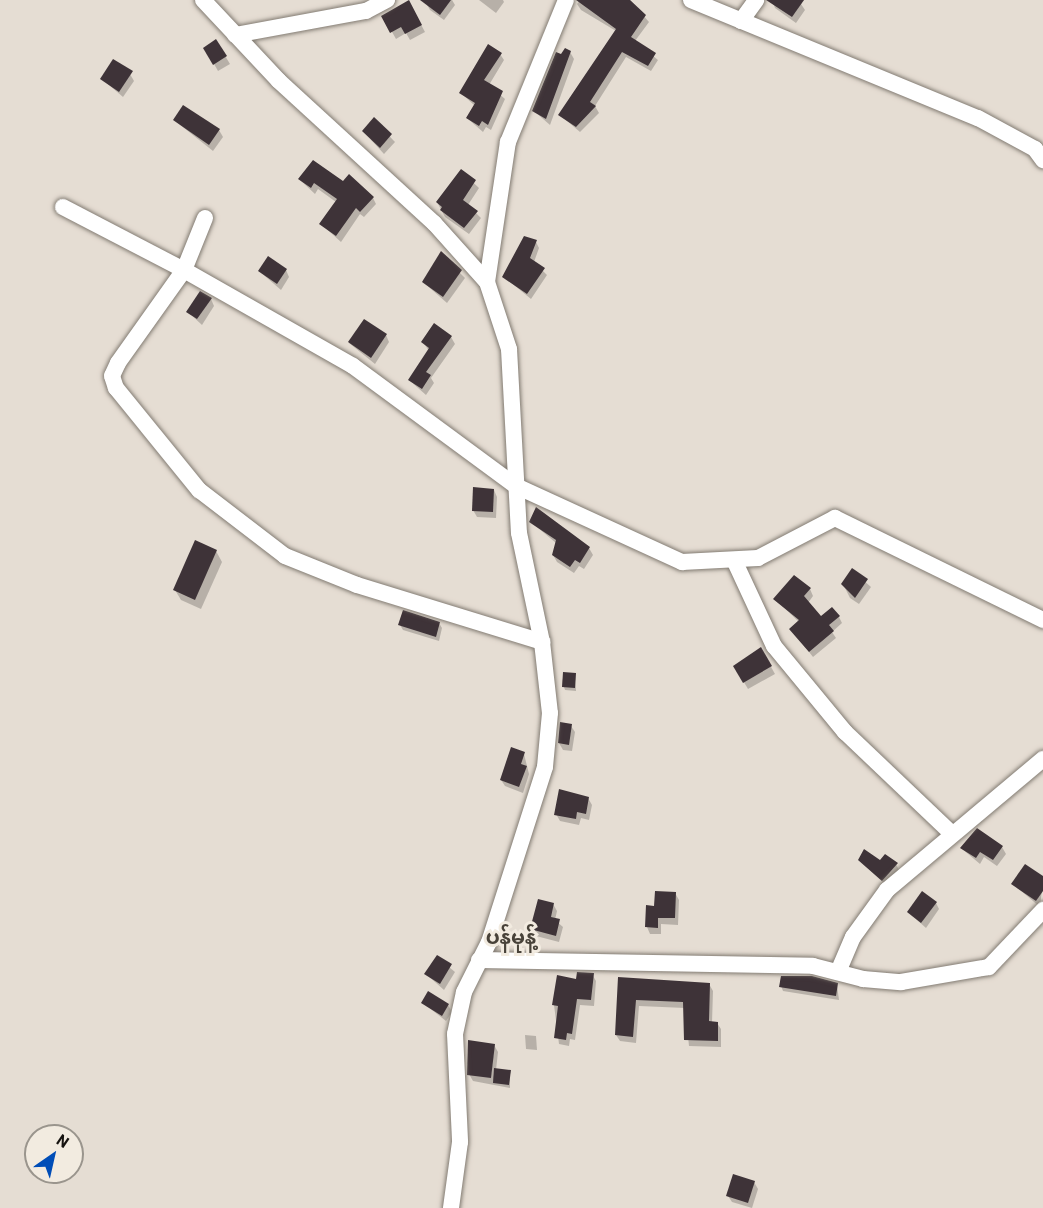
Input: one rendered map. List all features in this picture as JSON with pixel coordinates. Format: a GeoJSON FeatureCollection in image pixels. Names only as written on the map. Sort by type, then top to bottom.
{"type":"FeatureCollection","features":[{"type":"Feature","properties":{"kind":"street"},"geometry":{"type":"LineString","coordinates":[[203,0],[279,81],[434,223],[487,282],[509,349],[519,533],[542,642],[550,713],[545,768],[479,960],[464,992],[455,1034],[460,1142],[451,1208]]}},
{"type":"Feature","properties":{"kind":"street"},"geometry":{"type":"LineString","coordinates":[[235,35],[366,11],[387,0]]}},
{"type":"Feature","properties":{"kind":"street"},"geometry":{"type":"LineString","coordinates":[[691,0],[978,118],[1035,149],[1043,160]]}},
{"type":"Feature","properties":{"kind":"street"},"geometry":{"type":"LineString","coordinates":[[741,21],[756,0]]}},
{"type":"Feature","properties":{"kind":"street"},"geometry":{"type":"LineString","coordinates":[[487,282],[508,142],[560,2]]}},
{"type":"Feature","properties":{"kind":"street"},"geometry":{"type":"LineString","coordinates":[[63,207],[184,270],[353,366],[516,486],[682,562],[758,558],[835,518],[1043,620]]}},
{"type":"Feature","properties":{"kind":"street"},"geometry":{"type":"LineString","coordinates":[[205,218],[184,270],[112,376],[116,388],[199,490],[285,556],[357,585],[542,642]]}},
{"type":"Feature","properties":{"kind":"street"},"geometry":{"type":"LineString","coordinates":[[734,560],[774,646],[845,732],[952,834]]}},
{"type":"Feature","properties":{"kind":"street"},"geometry":{"type":"LineString","coordinates":[[838,972],[853,937],[887,890],[1043,759]]}},
{"type":"Feature","properties":{"kind":"street"},"geometry":{"type":"LineString","coordinates":[[479,960],[813,966],[901,982],[989,967],[1043,910]]}},
{"type":"Feature","properties":{"kind":"building"},"geometry":{"type":"Polygon","coordinates":[[[409,0],[422,25],[405,34],[401,27],[390,33],[381,16],[409,0]]]}},
{"type":"Feature","properties":{"kind":"building"},"geometry":{"type":"Polygon","coordinates":[[[420,0],[451,0],[440,15],[420,0]]]}},
{"type":"Feature","properties":{"kind":"building"},"geometry":{"type":"Polygon","coordinates":[[[576,0],[630,0],[646,15],[631,37],[656,53],[648,66],[622,52],[590,102],[596,106],[576,127],[558,115],[616,29],[576,0]]]}},
{"type":"Feature","properties":{"kind":"building"},"geometry":{"type":"Polygon","coordinates":[[[766,0],[804,0],[792,17],[766,0]]]}},
{"type":"Feature","properties":{"kind":"building"},"geometry":{"type":"Polygon","coordinates":[[[216,39],[227,56],[213,65],[203,48],[216,39]]]}},
{"type":"Feature","properties":{"kind":"building"},"geometry":{"type":"Polygon","coordinates":[[[488,44],[502,53],[484,80],[503,91],[488,125],[482,121],[479,126],[466,118],[475,103],[459,93],[488,44]]]}},
{"type":"Feature","properties":{"kind":"building"},"geometry":{"type":"Polygon","coordinates":[[[565,48],[571,51],[546,119],[532,111],[556,52],[561,54],[565,48]]]}},
{"type":"Feature","properties":{"kind":"building"},"geometry":{"type":"Polygon","coordinates":[[[113,59],[133,71],[119,92],[100,79],[113,59]]]}},
{"type":"Feature","properties":{"kind":"building"},"geometry":{"type":"Polygon","coordinates":[[[183,105],[220,129],[209,145],[173,120],[183,105]]]}},
{"type":"Feature","properties":{"kind":"building"},"geometry":{"type":"Polygon","coordinates":[[[374,117],[392,134],[380,148],[362,131],[374,117]]]}},
{"type":"Feature","properties":{"kind":"building"},"geometry":{"type":"Polygon","coordinates":[[[313,160],[343,181],[349,174],[374,197],[360,212],[356,208],[336,236],[319,224],[337,199],[314,183],[311,188],[298,179],[313,160]]]}},
{"type":"Feature","properties":{"kind":"building"},"geometry":{"type":"Polygon","coordinates":[[[461,169],[476,180],[463,200],[478,211],[464,228],[440,210],[442,207],[436,202],[461,169]]]}},
{"type":"Feature","properties":{"kind":"building"},"geometry":{"type":"Polygon","coordinates":[[[524,236],[537,240],[530,258],[545,268],[527,294],[502,277],[524,236]]]}},
{"type":"Feature","properties":{"kind":"building"},"geometry":{"type":"Polygon","coordinates":[[[441,251],[462,270],[443,297],[422,282],[441,251]]]}},
{"type":"Feature","properties":{"kind":"building"},"geometry":{"type":"Polygon","coordinates":[[[268,256],[287,269],[277,284],[258,271],[268,256]]]}},
{"type":"Feature","properties":{"kind":"building"},"geometry":{"type":"Polygon","coordinates":[[[200,291],[212,298],[197,319],[186,312],[200,291]]]}},
{"type":"Feature","properties":{"kind":"building"},"geometry":{"type":"Polygon","coordinates":[[[364,319],[387,334],[371,358],[348,342],[364,319]]]}},
{"type":"Feature","properties":{"kind":"building"},"geometry":{"type":"Polygon","coordinates":[[[434,323],[452,336],[426,372],[431,375],[422,389],[408,380],[429,348],[421,342],[434,323]]]}},
{"type":"Feature","properties":{"kind":"building"},"geometry":{"type":"Polygon","coordinates":[[[473,487],[494,489],[493,512],[472,511],[473,487]]]}},
{"type":"Feature","properties":{"kind":"building"},"geometry":{"type":"Polygon","coordinates":[[[536,507],[590,547],[580,563],[575,560],[570,567],[552,555],[556,540],[529,522],[536,507]]]}},
{"type":"Feature","properties":{"kind":"building"},"geometry":{"type":"Polygon","coordinates":[[[195,540],[217,550],[195,600],[173,590],[195,540]]]}},
{"type":"Feature","properties":{"kind":"building"},"geometry":{"type":"Polygon","coordinates":[[[852,568],[868,579],[855,598],[841,584],[852,568]]]}},
{"type":"Feature","properties":{"kind":"building"},"geometry":{"type":"Polygon","coordinates":[[[794,575],[811,588],[804,596],[821,616],[832,607],[840,616],[829,625],[834,631],[809,652],[789,629],[799,620],[773,599],[794,575]]]}},
{"type":"Feature","properties":{"kind":"building"},"geometry":{"type":"Polygon","coordinates":[[[403,610],[440,622],[436,637],[398,625],[403,610]]]}},
{"type":"Feature","properties":{"kind":"building"},"geometry":{"type":"Polygon","coordinates":[[[761,647],[772,666],[743,683],[733,666],[761,647]]]}},
{"type":"Feature","properties":{"kind":"building"},"geometry":{"type":"Polygon","coordinates":[[[563,672],[576,673],[575,688],[562,687],[563,672]]]}},
{"type":"Feature","properties":{"kind":"building"},"geometry":{"type":"Polygon","coordinates":[[[560,722],[572,724],[569,745],[558,743],[560,722]]]}},
{"type":"Feature","properties":{"kind":"building"},"geometry":{"type":"Polygon","coordinates":[[[511,747],[525,752],[521,764],[527,766],[519,787],[500,780],[511,747]]]}},
{"type":"Feature","properties":{"kind":"building"},"geometry":{"type":"Polygon","coordinates":[[[559,789],[589,797],[586,814],[577,812],[576,819],[554,815],[559,789]]]}},
{"type":"Feature","properties":{"kind":"building"},"geometry":{"type":"Polygon","coordinates":[[[977,828],[1003,846],[993,860],[980,852],[976,858],[960,848],[977,828]]]}},
{"type":"Feature","properties":{"kind":"building"},"geometry":{"type":"Polygon","coordinates":[[[864,849],[880,860],[885,854],[898,863],[882,881],[858,860],[864,849]]]}},
{"type":"Feature","properties":{"kind":"building"},"geometry":{"type":"Polygon","coordinates":[[[1025,864],[1043,876],[1043,891],[1036,901],[1011,884],[1025,864]]]}},
{"type":"Feature","properties":{"kind":"building"},"geometry":{"type":"Polygon","coordinates":[[[655,891],[676,892],[675,918],[658,918],[658,928],[645,927],[646,905],[654,906],[655,891]]]}},
{"type":"Feature","properties":{"kind":"building"},"geometry":{"type":"Polygon","coordinates":[[[922,891],[937,902],[921,923],[907,912],[922,891]]]}},
{"type":"Feature","properties":{"kind":"building"},"geometry":{"type":"Polygon","coordinates":[[[538,899],[554,903],[551,917],[560,919],[556,936],[530,929],[538,899]]]}},
{"type":"Feature","properties":{"kind":"building"},"geometry":{"type":"Polygon","coordinates":[[[437,955],[452,964],[440,984],[424,974],[437,955]]]}},
{"type":"Feature","properties":{"kind":"building"},"geometry":{"type":"Polygon","coordinates":[[[577,972],[594,973],[591,1000],[577,999],[572,1034],[567,1033],[566,1040],[554,1038],[558,1006],[552,1005],[557,975],[576,979],[577,972]]]}},
{"type":"Feature","properties":{"kind":"building"},"geometry":{"type":"Polygon","coordinates":[[[781,976],[812,976],[838,983],[836,996],[779,987],[781,976]]]}},
{"type":"Feature","properties":{"kind":"building"},"geometry":{"type":"Polygon","coordinates":[[[618,977],[710,983],[709,1021],[718,1022],[718,1041],[684,1040],[683,1002],[636,1000],[633,1037],[615,1035],[618,977]]]}},
{"type":"Feature","properties":{"kind":"building"},"geometry":{"type":"Polygon","coordinates":[[[428,991],[449,1004],[442,1016],[421,1003],[428,991]]]}},
{"type":"Feature","properties":{"kind":"building"},"geometry":{"type":"Polygon","coordinates":[[[468,1040],[495,1044],[491,1078],[467,1075],[468,1040]]]}},
{"type":"Feature","properties":{"kind":"building"},"geometry":{"type":"Polygon","coordinates":[[[494,1068],[511,1070],[509,1085],[493,1083],[494,1068]]]}},
{"type":"Feature","properties":{"kind":"building"},"geometry":{"type":"Polygon","coordinates":[[[733,1174],[755,1181],[748,1203],[726,1196],[733,1174]]]}},
{"type":"Feature","properties":{"kind":"district","name":"ပန်မုန့်"},"geometry":{"type":"Point","coordinates":[511,936]}}]}
